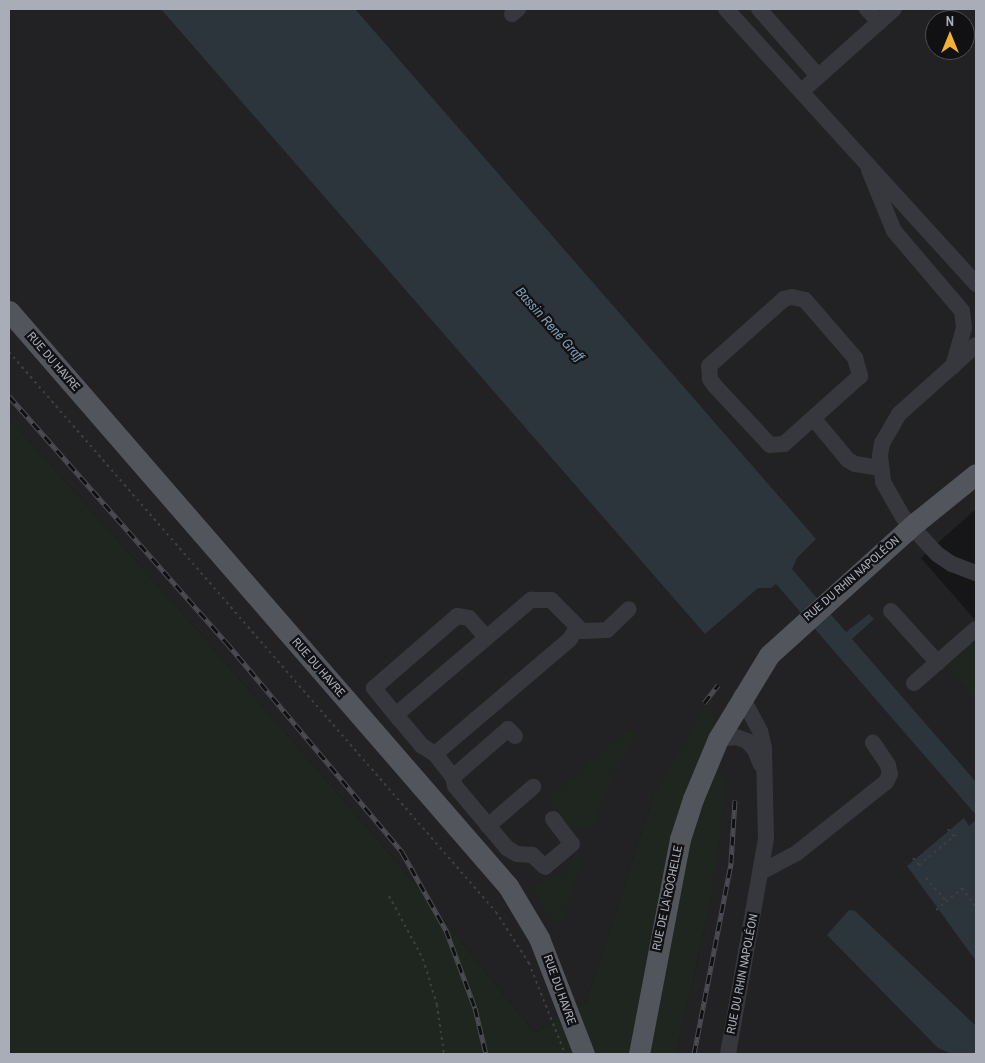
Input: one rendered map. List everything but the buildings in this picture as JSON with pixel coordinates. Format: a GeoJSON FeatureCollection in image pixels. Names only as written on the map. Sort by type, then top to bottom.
{"type":"FeatureCollection","features":[{"type":"Feature","properties":{"kind":"main road","name":"RUE DU HAVRE"},"geometry":{"type":"LineString","coordinates":[[9,311],[355,710],[520,904],[549,960],[579,1054]]}},
{"type":"Feature","properties":{"kind":"main road","name":"RUE DU RHIN NAPOLÉON"},"geometry":{"type":"LineString","coordinates":[[722,741],[730,717],[741,696],[769,654],[912,526],[976,474]]}},
{"type":"Feature","properties":{"kind":"main road","name":"RUE DE LA ROCHELLE"},"geometry":{"type":"LineString","coordinates":[[640,1054],[680,839],[722,741]]}},
{"type":"Feature","properties":{"kind":"street"},"geometry":{"type":"LineString","coordinates":[[726,9],[803,90],[976,284]]}},
{"type":"Feature","properties":{"kind":"street"},"geometry":{"type":"LineString","coordinates":[[759,9],[818,76]]}},
{"type":"Feature","properties":{"kind":"street"},"geometry":{"type":"LineString","coordinates":[[867,9],[879,22]]}},
{"type":"Feature","properties":{"kind":"street"},"geometry":{"type":"LineString","coordinates":[[803,90],[894,9]]}},
{"type":"Feature","properties":{"kind":"street"},"geometry":{"type":"LineString","coordinates":[[864,159],[894,231],[962,311],[964,328],[953,366]]}},
{"type":"Feature","properties":{"kind":"street"},"geometry":{"type":"LineString","coordinates":[[792,297],[805,300],[855,358],[860,369],[858,380],[814,420],[784,444],[770,445],[715,386],[709,371],[713,361],[784,299],[792,297]]}},
{"type":"Feature","properties":{"kind":"street"},"geometry":{"type":"LineString","coordinates":[[976,344],[899,414],[882,443],[880,468],[886,491],[903,517],[937,554],[952,564],[976,573]]}},
{"type":"Feature","properties":{"kind":"street"},"geometry":{"type":"LineString","coordinates":[[814,420],[854,464],[880,468]]}},
{"type":"Feature","properties":{"kind":"street"},"geometry":{"type":"LineString","coordinates":[[399,719],[402,708],[486,637],[537,598],[550,600],[576,629],[591,632],[607,630],[629,609]]}},
{"type":"Feature","properties":{"kind":"street"},"geometry":{"type":"LineString","coordinates":[[891,611],[938,663]]}},
{"type":"Feature","properties":{"kind":"street"},"geometry":{"type":"LineString","coordinates":[[486,637],[469,618],[457,616],[374,688],[375,694],[422,746],[435,754],[453,777],[455,786],[506,848],[517,854],[535,851],[546,867],[571,848],[572,844],[550,821]]}},
{"type":"Feature","properties":{"kind":"street"},"geometry":{"type":"LineString","coordinates":[[435,754],[570,639],[576,629]]}},
{"type":"Feature","properties":{"kind":"street"},"geometry":{"type":"LineString","coordinates":[[914,683],[976,629]]}},
{"type":"Feature","properties":{"kind":"street"},"geometry":{"type":"LineString","coordinates":[[355,710],[375,694]]}},
{"type":"Feature","properties":{"kind":"street","name":"RUE DU RHIN NAPOLÉON"},"geometry":{"type":"LineString","coordinates":[[728,1054],[763,871],[766,838],[762,740],[741,696]]}},
{"type":"Feature","properties":{"kind":"street"},"geometry":{"type":"LineString","coordinates":[[453,777],[507,736],[481,715]]}},
{"type":"Feature","properties":{"kind":"street","name":"RUE DU RHIN NAPOLÉON"},"geometry":{"type":"LineString","coordinates":[[722,741],[752,746],[764,775]]}},
{"type":"Feature","properties":{"kind":"street"},"geometry":{"type":"LineString","coordinates":[[763,871],[798,852],[886,782],[890,774],[888,764],[873,743]]}},
{"type":"Feature","properties":{"kind":"street"},"geometry":{"type":"LineString","coordinates":[[488,826],[533,787]]}},
{"type":"Feature","properties":{"kind":"path"},"geometry":{"type":"LineString","coordinates":[[9,352],[496,912],[529,963],[579,1054]]}},
{"type":"Feature","properties":{"kind":"path"},"geometry":{"type":"LineString","coordinates":[[948,829],[954,837]]}},
{"type":"Feature","properties":{"kind":"path"},"geometry":{"type":"LineString","coordinates":[[913,858],[919,866],[958,833]]}},
{"type":"Feature","properties":{"kind":"path"},"geometry":{"type":"LineString","coordinates":[[926,878],[946,901]]}},
{"type":"Feature","properties":{"kind":"path"},"geometry":{"type":"LineString","coordinates":[[936,910],[962,888],[976,907]]}},
{"type":"Feature","properties":{"kind":"path"},"geometry":{"type":"LineString","coordinates":[[389,896],[423,959],[437,1005],[444,1054]]}},
{"type":"Feature","properties":{"kind":"shaded area"},"geometry":{"type":"Polygon","coordinates":[[[9,9],[976,9],[976,509],[921,558],[976,621],[970,640],[976,647],[976,1054],[676,1054],[711,901],[654,794],[586,1002],[535,1033],[406,873],[193,625],[9,418],[9,9]]]}},
{"type":"Feature","properties":{"kind":"shaded area"},"geometry":{"type":"Polygon","coordinates":[[[9,418],[193,625],[406,873],[535,1033],[586,1002],[654,794],[710,700],[725,794],[711,901],[676,1054],[9,1054],[9,418]]]}},
{"type":"Feature","properties":{"kind":"shaded area"},"geometry":{"type":"Polygon","coordinates":[[[976,641],[976,698],[946,666],[976,641]]]}},
{"type":"Feature","properties":{"kind":"shaded area"},"geometry":{"type":"Polygon","coordinates":[[[630,728],[637,733],[613,776],[592,828],[573,831],[547,799],[630,728]]]}},
{"type":"Feature","properties":{"kind":"shaded area"},"geometry":{"type":"Polygon","coordinates":[[[584,852],[562,924],[556,925],[531,888],[558,875],[560,877],[565,873],[562,869],[584,852]]]}},
{"type":"Feature","properties":{"kind":"water","name":"Bassin René Graff"},"geometry":{"type":"Polygon","coordinates":[[[161,9],[355,9],[816,539],[797,558],[792,569],[846,632],[869,614],[874,619],[852,639],[976,782],[976,815],[776,584],[771,588],[758,588],[705,634],[161,9]]]}},
{"type":"Feature","properties":{"kind":"water"},"geometry":{"type":"Polygon","coordinates":[[[964,818],[969,826],[976,820],[976,961],[907,866],[964,818]]]}},
{"type":"Feature","properties":{"kind":"water"},"geometry":{"type":"Polygon","coordinates":[[[849,910],[855,911],[976,1026],[976,1054],[952,1054],[938,1048],[827,935],[849,910]]]}},
{"type":"Feature","properties":{"kind":"railway"},"geometry":{"type":"LineString","coordinates":[[9,396],[226,642],[402,852],[446,930],[475,1008],[486,1054]]}},
{"type":"Feature","properties":{"kind":"railway"},"geometry":{"type":"LineString","coordinates":[[704,703],[718,685]]}},
{"type":"Feature","properties":{"kind":"railway"},"geometry":{"type":"LineString","coordinates":[[694,1054],[731,863],[735,800]]}}]}
